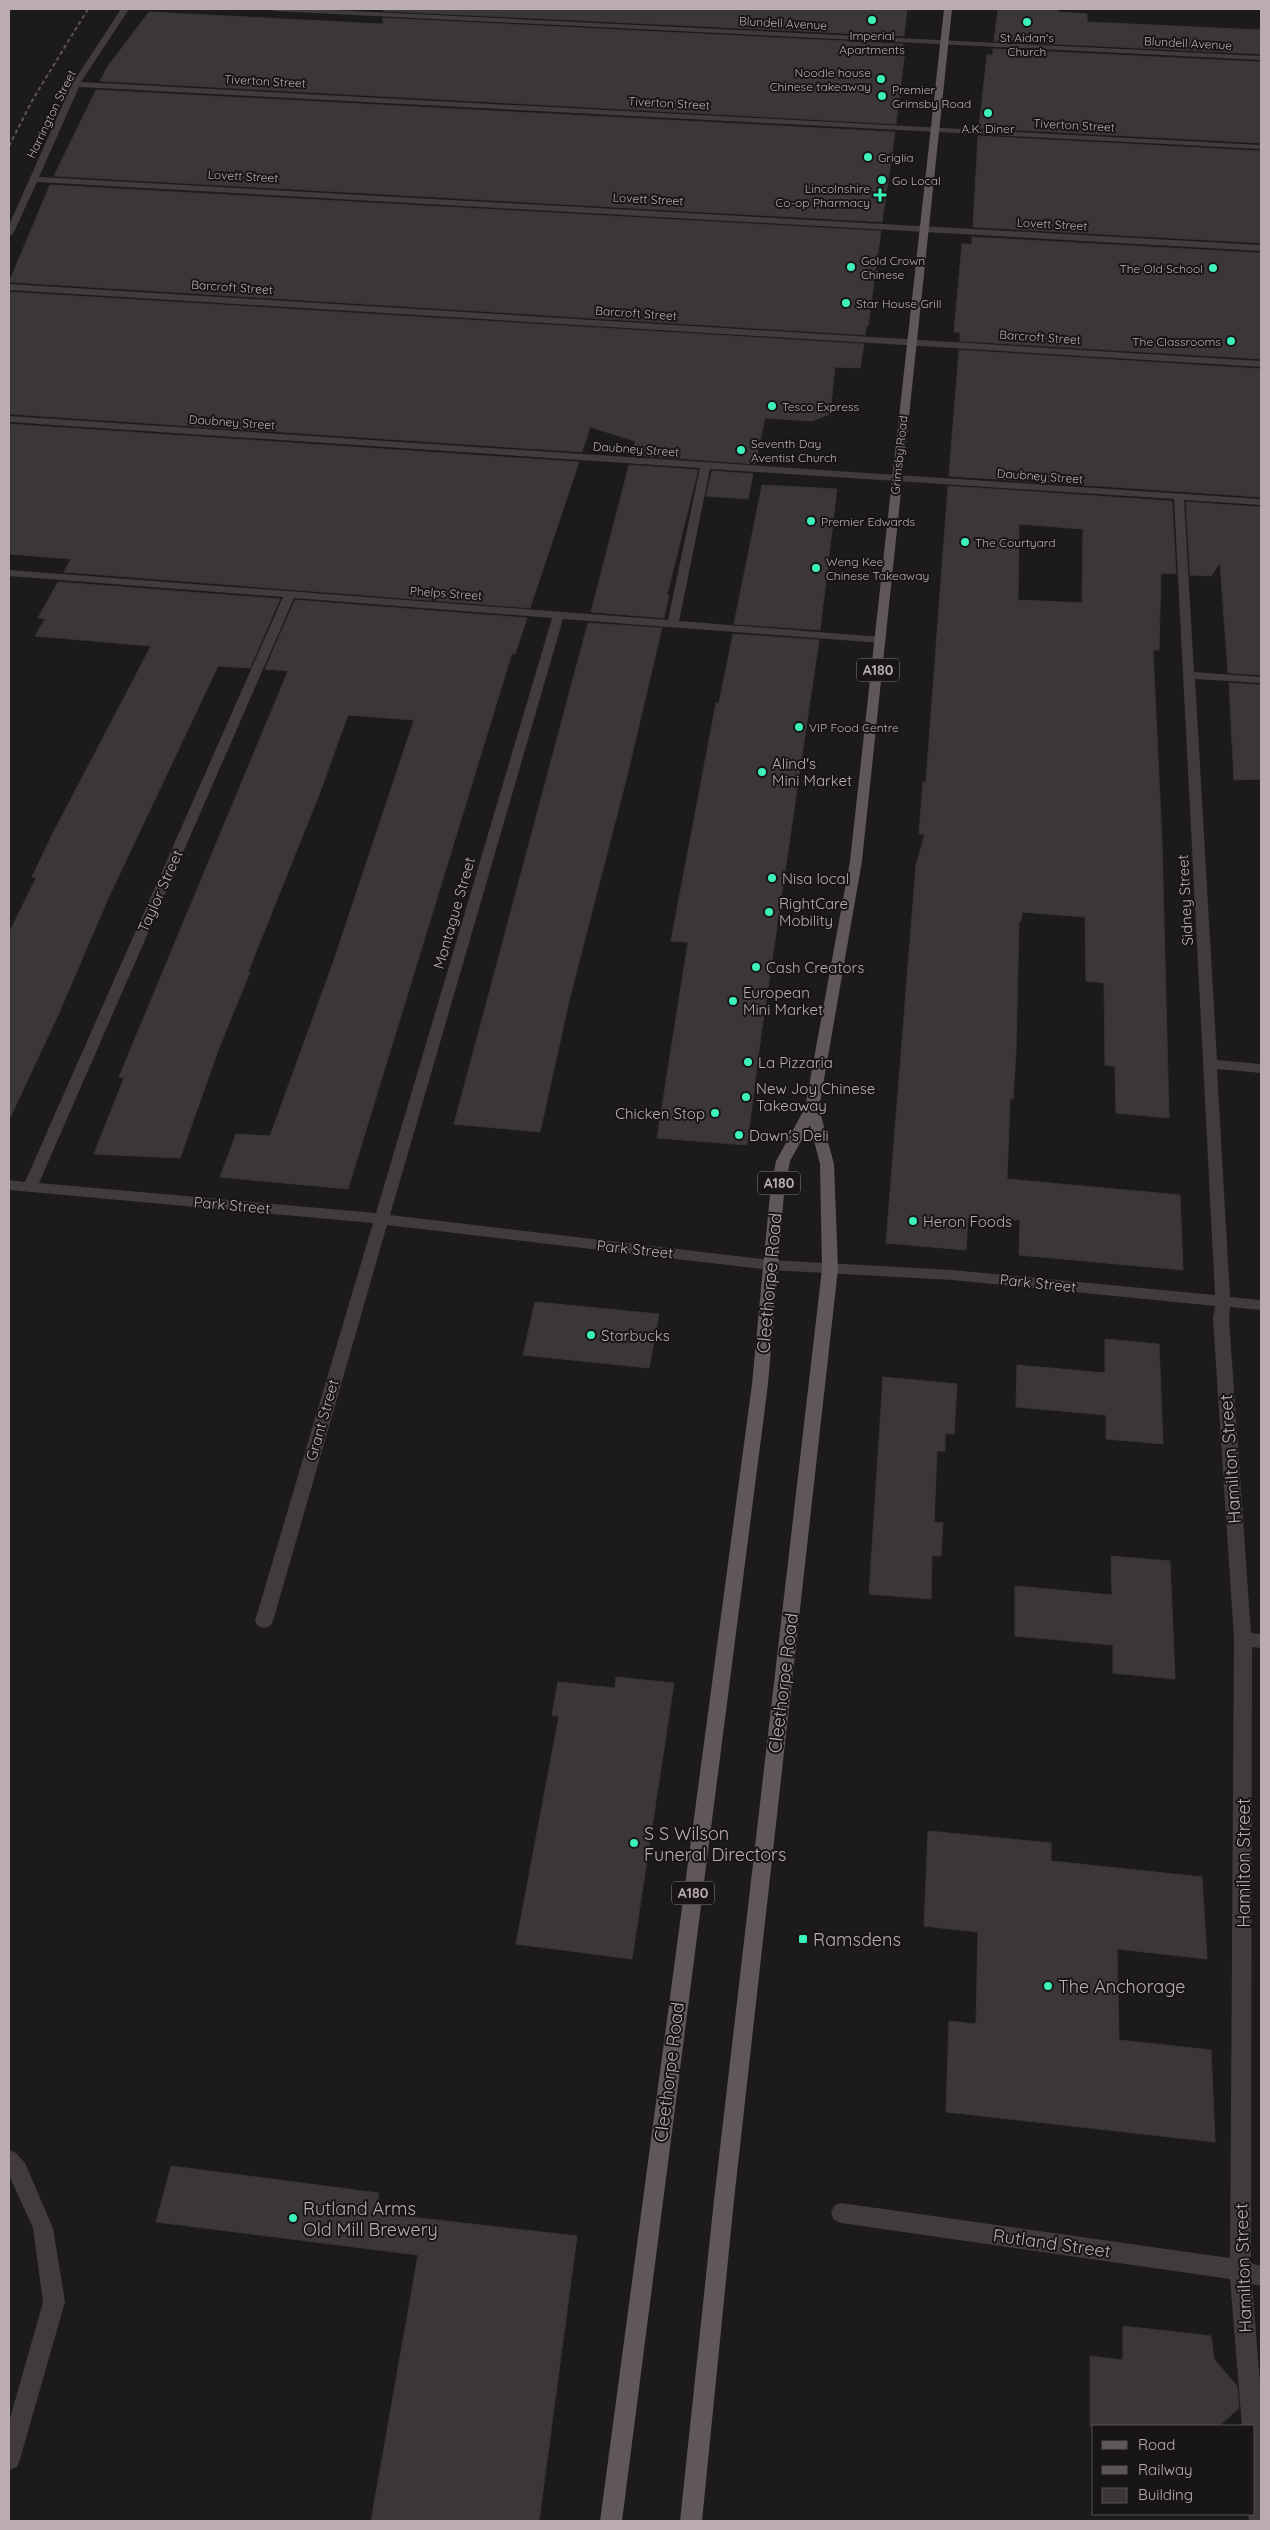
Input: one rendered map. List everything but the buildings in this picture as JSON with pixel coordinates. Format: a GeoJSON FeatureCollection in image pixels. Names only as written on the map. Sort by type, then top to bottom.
{"type":"FeatureCollection","features":[{"type":"Feature","properties":{"kind":"main road","name":"Grimsby Road"},"geometry":{"type":"LineString","coordinates":[[812,1108],[856,861],[882,640],[896,479],[925,229],[933,130],[946,42],[948,9]]}},
{"type":"Feature","properties":{"kind":"main road","name":"Cleethorpe Road"},"geometry":{"type":"LineString","coordinates":[[611,2521],[760,1384],[777,1194],[783,1161],[812,1108]]}},
{"type":"Feature","properties":{"kind":"main road","name":"Cleethorpe Road"},"geometry":{"type":"LineString","coordinates":[[691,2521],[724,2200],[830,1270],[827,1164],[812,1108]]}},
{"type":"Feature","properties":{"kind":"street","name":"Harrington Street"},"geometry":{"type":"LineString","coordinates":[[9,234],[76,84],[125,9]]}},
{"type":"Feature","properties":{"kind":"street","name":"Blundell Avenue"},"geometry":{"type":"LineString","coordinates":[[274,9],[1261,58]]}},
{"type":"Feature","properties":{"kind":"street","name":"Tiverton Street"},"geometry":{"type":"LineString","coordinates":[[76,84],[1261,147]]}},
{"type":"Feature","properties":{"kind":"street","name":"Lovett Street"},"geometry":{"type":"LineString","coordinates":[[32,179],[1261,248]]}},
{"type":"Feature","properties":{"kind":"street","name":"Barcroft Street"},"geometry":{"type":"LineString","coordinates":[[9,288],[1261,364]]}},
{"type":"Feature","properties":{"kind":"street","name":"Daubney Street"},"geometry":{"type":"LineString","coordinates":[[9,419],[1261,502]]}},
{"type":"Feature","properties":{"kind":"street"},"geometry":{"type":"LineString","coordinates":[[673,624],[705,466]]}},
{"type":"Feature","properties":{"kind":"street","name":"Sidney Street"},"geometry":{"type":"LineString","coordinates":[[1179,497],[1223,1301]]}},
{"type":"Feature","properties":{"kind":"street","name":"Phelps Street"},"geometry":{"type":"LineString","coordinates":[[9,574],[882,640]]}},
{"type":"Feature","properties":{"kind":"street","name":"Taylor Street"},"geometry":{"type":"LineString","coordinates":[[30,1186],[290,595]]}},
{"type":"Feature","properties":{"kind":"street","name":"Montague Street"},"geometry":{"type":"LineString","coordinates":[[381,1219],[558,616]]}},
{"type":"Feature","properties":{"kind":"street"},"geometry":{"type":"LineString","coordinates":[[1189,675],[1261,680]]}},
{"type":"Feature","properties":{"kind":"street"},"geometry":{"type":"LineString","coordinates":[[1211,1064],[1261,1068]]}},
{"type":"Feature","properties":{"kind":"street","name":"Park Street"},"geometry":{"type":"LineString","coordinates":[[9,1184],[381,1219],[770,1265],[830,1270],[952,1275],[1261,1305]]}},
{"type":"Feature","properties":{"kind":"street","name":"Grant Street"},"geometry":{"type":"LineString","coordinates":[[264,1621],[381,1219]]}},
{"type":"Feature","properties":{"kind":"street","name":"Hamilton Street"},"geometry":{"type":"LineString","coordinates":[[1223,1301],[1221,1319],[1252,1640],[1240,2272],[1253,2425]]}},
{"type":"Feature","properties":{"kind":"street"},"geometry":{"type":"LineString","coordinates":[[9,2160],[18,2170],[43,2228],[54,2302],[9,2459]]}},
{"type":"Feature","properties":{"kind":"street","name":"Rutland Street"},"geometry":{"type":"LineString","coordinates":[[841,2213],[1222,2267],[1261,2276]]}},
{"type":"Feature","properties":{"kind":"street"},"geometry":{"type":"LineString","coordinates":[[1255,2453],[1260,2521]]}},
{"type":"Feature","properties":{"kind":"railway"},"geometry":{"type":"LineString","coordinates":[[9,146],[33,99],[88,9]]}},
{"type":"Feature","properties":{"kind":"place","name":"Imperial Apartments"},"geometry":{"type":"Point","coordinates":[872,20]}},
{"type":"Feature","properties":{"kind":"place","name":"St Aidan's Church"},"geometry":{"type":"Point","coordinates":[1027,22]}},
{"type":"Feature","properties":{"kind":"place","name":"Noodle house Chinese takeaway"},"geometry":{"type":"Point","coordinates":[881,79]}},
{"type":"Feature","properties":{"kind":"place","name":"Premier Grimsby Road"},"geometry":{"type":"Point","coordinates":[882,96]}},
{"type":"Feature","properties":{"kind":"place","name":"A.K. Diner"},"geometry":{"type":"Point","coordinates":[988,113]}},
{"type":"Feature","properties":{"kind":"place","name":"Griglia"},"geometry":{"type":"Point","coordinates":[868,157]}},
{"type":"Feature","properties":{"kind":"place","name":"Go Local"},"geometry":{"type":"Point","coordinates":[882,180]}},
{"type":"Feature","properties":{"kind":"place","name":"Lincolnshire Co-op Pharmacy"},"geometry":{"type":"Point","coordinates":[880,195]}},
{"type":"Feature","properties":{"kind":"place","name":"Gold Crown Chinese"},"geometry":{"type":"Point","coordinates":[851,267]}},
{"type":"Feature","properties":{"kind":"place","name":"The Old School"},"geometry":{"type":"Point","coordinates":[1213,268]}},
{"type":"Feature","properties":{"kind":"place","name":"Star House Grill"},"geometry":{"type":"Point","coordinates":[846,303]}},
{"type":"Feature","properties":{"kind":"place","name":"The Classrooms"},"geometry":{"type":"Point","coordinates":[1231,341]}},
{"type":"Feature","properties":{"kind":"place","name":"Tesco Express"},"geometry":{"type":"Point","coordinates":[772,406]}},
{"type":"Feature","properties":{"kind":"place","name":"Seventh Day Aventist Church"},"geometry":{"type":"Point","coordinates":[741,450]}},
{"type":"Feature","properties":{"kind":"place","name":"Premier Edwards"},"geometry":{"type":"Point","coordinates":[811,521]}},
{"type":"Feature","properties":{"kind":"place","name":"The Courtyard"},"geometry":{"type":"Point","coordinates":[965,542]}},
{"type":"Feature","properties":{"kind":"place","name":"Weng Kee Chinese Takeaway"},"geometry":{"type":"Point","coordinates":[816,568]}},
{"type":"Feature","properties":{"kind":"place","name":"VIP Food Centre"},"geometry":{"type":"Point","coordinates":[799,727]}},
{"type":"Feature","properties":{"kind":"place","name":"Alind's Mini Market"},"geometry":{"type":"Point","coordinates":[762,772]}},
{"type":"Feature","properties":{"kind":"place","name":"Nisa local"},"geometry":{"type":"Point","coordinates":[772,878]}},
{"type":"Feature","properties":{"kind":"place","name":"RightCare Mobility"},"geometry":{"type":"Point","coordinates":[769,912]}},
{"type":"Feature","properties":{"kind":"place","name":"Cash Creators"},"geometry":{"type":"Point","coordinates":[756,967]}},
{"type":"Feature","properties":{"kind":"place","name":"European Mini Market"},"geometry":{"type":"Point","coordinates":[733,1001]}},
{"type":"Feature","properties":{"kind":"place","name":"La Pizzaria"},"geometry":{"type":"Point","coordinates":[748,1062]}},
{"type":"Feature","properties":{"kind":"place","name":"New Joy Chinese Takeaway"},"geometry":{"type":"Point","coordinates":[746,1097]}},
{"type":"Feature","properties":{"kind":"place","name":"Chicken Stop"},"geometry":{"type":"Point","coordinates":[715,1113]}},
{"type":"Feature","properties":{"kind":"place","name":"Dawn's Deli"},"geometry":{"type":"Point","coordinates":[739,1135]}},
{"type":"Feature","properties":{"kind":"place","name":"Heron Foods"},"geometry":{"type":"Point","coordinates":[913,1221]}},
{"type":"Feature","properties":{"kind":"place","name":"Starbucks"},"geometry":{"type":"Point","coordinates":[591,1335]}},
{"type":"Feature","properties":{"kind":"place","name":"S S Wilson Funeral Directors"},"geometry":{"type":"Point","coordinates":[634,1843]}},
{"type":"Feature","properties":{"kind":"place","name":"Ramsdens"},"geometry":{"type":"Point","coordinates":[803,1939]}},
{"type":"Feature","properties":{"kind":"place","name":"The Anchorage"},"geometry":{"type":"Point","coordinates":[1048,1986]}},
{"type":"Feature","properties":{"kind":"place","name":"Rutland Arms Old Mill Brewery"},"geometry":{"type":"Point","coordinates":[293,2218]}}]}
